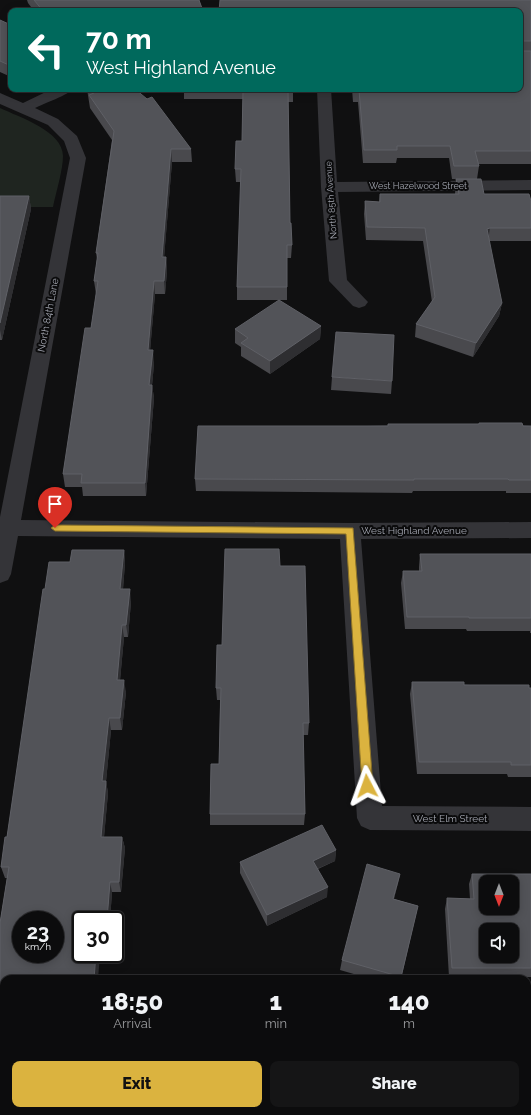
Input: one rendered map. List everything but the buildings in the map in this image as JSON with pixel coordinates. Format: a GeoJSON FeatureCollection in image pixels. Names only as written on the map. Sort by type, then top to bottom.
{"type":"FeatureCollection","features":[{"type":"Feature","properties":{"kind":"street"},"geometry":{"type":"LineString","coordinates":[[22,109],[58,92]]}},
{"type":"Feature","properties":{"kind":"street","name":"North 85th Avenue"},"geometry":{"type":"LineString","coordinates":[[324,92],[329,187],[338,281],[359,302]]}},
{"type":"Feature","properties":{"kind":"street","name":"North 84th Lane"},"geometry":{"type":"LineString","coordinates":[[0,98],[53,122],[71,139],[78,158],[0,574]]}},
{"type":"Feature","properties":{"kind":"street","name":"West Hazelwood Street"},"geometry":{"type":"LineString","coordinates":[[329,187],[531,185]]}},
{"type":"Feature","properties":{"kind":"street","name":"West Highland Avenue"},"geometry":{"type":"LineString","coordinates":[[9,528],[350,531],[531,530]]}},
{"type":"Feature","properties":{"kind":"street","name":"West Elm Street"},"geometry":{"type":"LineString","coordinates":[[350,531],[370,818],[531,819]]}},
{"type":"Feature","properties":{"kind":"shaded area"},"geometry":{"type":"Polygon","coordinates":[[[0,108],[39,126],[56,139],[61,147],[63,162],[53,207],[0,207],[0,108]]]}},
{"type":"Feature","properties":{"kind":"route"},"geometry":{"type":"LineString","coordinates":[[55,528],[350,531],[367,786]]}}]}
